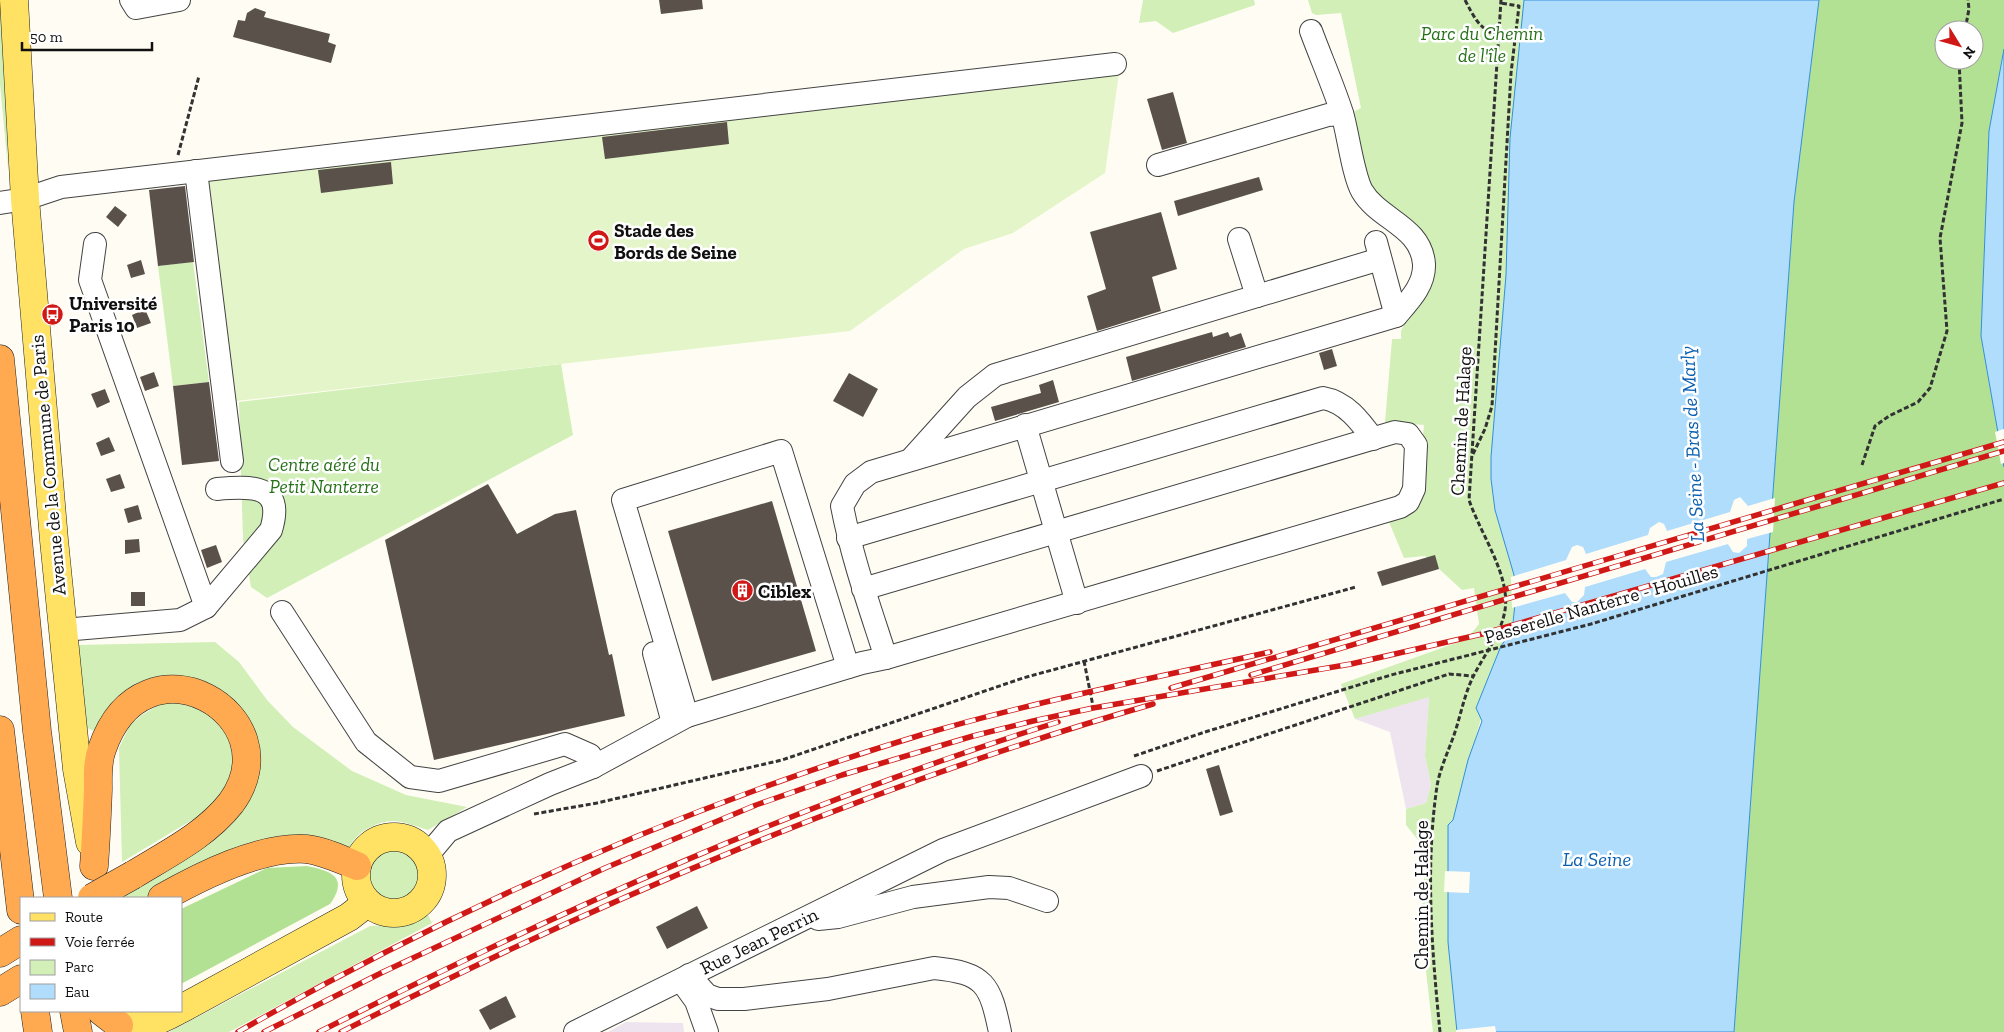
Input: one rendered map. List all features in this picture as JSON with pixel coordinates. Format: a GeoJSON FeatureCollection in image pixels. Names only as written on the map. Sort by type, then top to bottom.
{"type":"FeatureCollection","features":[{"type":"Feature","properties":{"kind":"highway"},"geometry":{"type":"LineString","coordinates":[[0,359],[37,730],[58,897]]}},
{"type":"Feature","properties":{"kind":"highway"},"geometry":{"type":"LineString","coordinates":[[94,866],[100,757],[112,726],[134,703],[146,695],[175,687],[193,690],[220,704],[237,726],[245,753],[245,770],[240,786],[231,802],[215,820],[193,838],[94,897]]}},
{"type":"Feature","properties":{"kind":"highway"},"geometry":{"type":"LineString","coordinates":[[0,730],[20,901]]}},
{"type":"Feature","properties":{"kind":"highway"},"geometry":{"type":"LineString","coordinates":[[37,730],[52,745],[74,897]]}},
{"type":"Feature","properties":{"kind":"highway"},"geometry":{"type":"LineString","coordinates":[[165,896],[236,863],[285,850],[315,851],[357,866]]}},
{"type":"Feature","properties":{"kind":"highway"},"geometry":{"type":"LineString","coordinates":[[0,953],[20,941]]}},
{"type":"Feature","properties":{"kind":"highway"},"geometry":{"type":"LineString","coordinates":[[0,992],[20,980]]}},
{"type":"Feature","properties":{"kind":"highway"},"geometry":{"type":"LineString","coordinates":[[35,1012],[38,1032]]}},
{"type":"Feature","properties":{"kind":"highway"},"geometry":{"type":"LineString","coordinates":[[74,1012],[78,1032]]}},
{"type":"Feature","properties":{"kind":"main road","name":"Avenue de la Commune de Paris"},"geometry":{"type":"LineString","coordinates":[[14,0],[13,201],[78,769],[100,897]]}},
{"type":"Feature","properties":{"kind":"main road"},"geometry":{"type":"LineString","coordinates":[[395,837],[408,840],[419,846],[427,856],[431,869],[431,883],[426,895],[417,906],[405,912],[392,914],[379,911],[367,903],[357,886],[357,866],[362,854],[371,845],[382,839],[395,837]]}},
{"type":"Feature","properties":{"kind":"main road"},"geometry":{"type":"LineString","coordinates":[[182,1008],[348,917],[367,903]]}},
{"type":"Feature","properties":{"kind":"main road"},"geometry":{"type":"LineString","coordinates":[[114,1020],[135,1027],[148,1025],[175,1012]]}},
{"type":"Feature","properties":{"kind":"street"},"geometry":{"type":"LineString","coordinates":[[131,0],[136,8],[179,0]]}},
{"type":"Feature","properties":{"kind":"street"},"geometry":{"type":"LineString","coordinates":[[886,658],[848,538],[842,506],[856,484],[871,472],[1396,316],[1421,283],[1424,263],[1417,242],[1407,229],[1384,215],[1371,204],[1361,189],[1342,114],[1310,31]]}},
{"type":"Feature","properties":{"kind":"street"},"geometry":{"type":"LineString","coordinates":[[13,201],[61,187],[1115,64]]}},
{"type":"Feature","properties":{"kind":"street"},"geometry":{"type":"LineString","coordinates":[[1158,165],[1328,115],[1342,114]]}},
{"type":"Feature","properties":{"kind":"street"},"geometry":{"type":"LineString","coordinates":[[196,171],[232,461]]}},
{"type":"Feature","properties":{"kind":"street"},"geometry":{"type":"LineString","coordinates":[[1239,240],[1256,296]]}},
{"type":"Feature","properties":{"kind":"street"},"geometry":{"type":"LineString","coordinates":[[95,244],[90,280],[206,607]]}},
{"type":"Feature","properties":{"kind":"street"},"geometry":{"type":"LineString","coordinates":[[911,459],[967,397],[982,383],[995,375],[1256,296],[1378,251],[1396,316]]}},
{"type":"Feature","properties":{"kind":"street"},"geometry":{"type":"LineString","coordinates":[[848,538],[1323,398],[1335,400],[1344,406],[1373,439]]}},
{"type":"Feature","properties":{"kind":"street"},"geometry":{"type":"LineString","coordinates":[[1025,425],[1077,603]]}},
{"type":"Feature","properties":{"kind":"street"},"geometry":{"type":"LineString","coordinates":[[427,856],[448,831],[550,784],[593,767],[680,720],[855,665],[886,658],[1077,603],[1400,507],[1408,502],[1414,489],[1416,445],[1408,434],[1395,432],[863,589]]}},
{"type":"Feature","properties":{"kind":"street"},"geometry":{"type":"LineString","coordinates":[[680,720],[647,627],[653,596],[623,500],[781,452],[855,665]]}},
{"type":"Feature","properties":{"kind":"street"},"geometry":{"type":"LineString","coordinates":[[63,630],[180,620],[206,607],[271,530],[276,515],[274,503],[266,493],[249,486],[217,489]]}},
{"type":"Feature","properties":{"kind":"street"},"geometry":{"type":"LineString","coordinates":[[282,612],[366,742],[410,777],[439,781],[565,744],[590,754],[593,767]]}},
{"type":"Feature","properties":{"kind":"street","name":"Rue Jean Perrin"},"geometry":{"type":"LineString","coordinates":[[575,1032],[942,850],[1140,776]]}},
{"type":"Feature","properties":{"kind":"street"},"geometry":{"type":"LineString","coordinates":[[800,921],[838,917],[913,897],[989,887],[1009,888],[1047,901]]}},
{"type":"Feature","properties":{"kind":"street"},"geometry":{"type":"LineString","coordinates":[[686,978],[707,995],[718,999],[744,1000],[828,989],[934,968],[950,969],[966,973],[989,990],[1000,1032]]}},
{"type":"Feature","properties":{"kind":"street"},"geometry":{"type":"LineString","coordinates":[[686,978],[707,1032]]}},
{"type":"Feature","properties":{"kind":"path"},"geometry":{"type":"LineString","coordinates":[[1465,0],[1479,25],[1486,32],[1498,36]]}},
{"type":"Feature","properties":{"kind":"path"},"geometry":{"type":"LineString","coordinates":[[1967,20],[1970,9],[1968,0]]}},
{"type":"Feature","properties":{"kind":"path"},"geometry":{"type":"LineString","coordinates":[[1472,456],[1485,429],[1492,406],[1511,73],[1519,6],[1501,1]]}},
{"type":"Feature","properties":{"kind":"path","name":"Chemin de Halage"},"geometry":{"type":"LineString","coordinates":[[1440,1032],[1432,946],[1431,856],[1437,785],[1473,676],[1492,646],[1502,624],[1505,593],[1497,565],[1478,526],[1469,500],[1501,1]]}},
{"type":"Feature","properties":{"kind":"path"},"geometry":{"type":"LineString","coordinates":[[1862,465],[1875,426],[1889,416],[1918,402],[1930,388],[1947,331],[1940,238],[1962,123],[1959,70]]}},
{"type":"Feature","properties":{"kind":"path"},"geometry":{"type":"LineString","coordinates":[[174,174],[198,76]]}},
{"type":"Feature","properties":{"kind":"path","name":"Passerelle Nanterre - Houilles"},"geometry":{"type":"LineString","coordinates":[[1125,760],[1205,732],[1391,675],[1591,624],[2004,499]]}},
{"type":"Feature","properties":{"kind":"path"},"geometry":{"type":"LineString","coordinates":[[527,814],[597,802],[782,760],[1023,678],[1356,587]]}},
{"type":"Feature","properties":{"kind":"path"},"geometry":{"type":"LineString","coordinates":[[1084,661],[1094,711]]}},
{"type":"Feature","properties":{"kind":"path"},"geometry":{"type":"LineString","coordinates":[[1140,776],[1449,674],[1473,676]]}},
{"type":"Feature","properties":{"kind":"shaded area"},"geometry":{"type":"Polygon","coordinates":[[[1429,696],[1425,756],[1431,785],[1426,803],[1406,809],[1390,732],[1355,719],[1429,696]]]}},
{"type":"Feature","properties":{"kind":"shaded area"},"geometry":{"type":"Polygon","coordinates":[[[626,1022],[683,1023],[684,1032],[608,1032],[626,1022]]]}},
{"type":"Feature","properties":{"kind":"green space"},"geometry":{"type":"Polygon","coordinates":[[[0,0],[2,0],[8,169],[0,84],[0,0]]]}},
{"type":"Feature","properties":{"kind":"green space"},"geometry":{"type":"Polygon","coordinates":[[[1143,0],[1254,0],[1255,5],[1173,33],[1156,21],[1139,23],[1143,0]]]}},
{"type":"Feature","properties":{"kind":"green space","name":"Parc du Chemin de l'île"},"geometry":{"type":"Polygon","coordinates":[[[1308,0],[1530,0],[1514,612],[1510,628],[1501,646],[1453,820],[1448,825],[1448,942],[1457,1032],[1433,1032],[1421,928],[1426,850],[1406,825],[1406,809],[1426,803],[1431,785],[1425,756],[1429,697],[1355,719],[1341,684],[1467,639],[1479,624],[1474,588],[1462,590],[1425,556],[1404,558],[1389,522],[1417,504],[1424,425],[1385,422],[1392,339],[1401,339],[1401,331],[1430,269],[1374,193],[1347,115],[1361,108],[1341,13],[1316,15],[1312,13],[1308,0]]]}},
{"type":"Feature","properties":{"kind":"green space"},"geometry":{"type":"Polygon","coordinates":[[[1819,0],[2004,0],[2004,49],[1989,131],[1981,336],[2004,467],[2004,1032],[1734,1032],[1794,202],[1819,0]]]}},
{"type":"Feature","properties":{"kind":"green space","name":"Stade des Bords de Seine"},"geometry":{"type":"Polygon","coordinates":[[[1119,73],[1105,173],[1013,233],[964,249],[850,331],[227,402],[200,180],[1119,73]]]}},
{"type":"Feature","properties":{"kind":"green space"},"geometry":{"type":"Polygon","coordinates":[[[193,262],[209,382],[173,386],[158,266],[193,262]]]}},
{"type":"Feature","properties":{"kind":"green space","name":"Centre aéré du Petit Nanterre"},"geometry":{"type":"Polygon","coordinates":[[[561,364],[573,435],[267,598],[251,587],[243,539],[239,402],[561,364]]]}},
{"type":"Feature","properties":{"kind":"green space"},"geometry":{"type":"Polygon","coordinates":[[[215,642],[239,662],[267,700],[293,727],[352,771],[406,795],[467,807],[428,830],[402,822],[386,822],[372,826],[360,834],[355,838],[348,850],[173,883],[146,897],[125,897],[124,894],[196,853],[232,823],[253,789],[258,756],[250,726],[233,701],[208,684],[179,676],[148,680],[119,697],[109,709],[97,732],[82,726],[77,645],[215,642]]]}},
{"type":"Feature","properties":{"kind":"green space"},"geometry":{"type":"Polygon","coordinates":[[[165,701],[187,702],[212,713],[228,738],[234,761],[229,787],[207,811],[122,862],[119,748],[130,725],[165,701]]]}},
{"type":"Feature","properties":{"kind":"green space"},"geometry":{"type":"Polygon","coordinates":[[[388,848],[398,848],[407,852],[415,860],[419,874],[415,888],[407,896],[398,900],[388,900],[379,896],[371,888],[367,879],[367,869],[371,860],[379,852],[388,848]]]}},
{"type":"Feature","properties":{"kind":"green space"},"geometry":{"type":"Polygon","coordinates":[[[307,866],[323,870],[335,877],[338,887],[330,904],[182,983],[182,909],[267,868],[307,866]]]}},
{"type":"Feature","properties":{"kind":"green space"},"geometry":{"type":"Polygon","coordinates":[[[428,915],[432,923],[229,1032],[169,1032],[370,926],[406,925],[428,915]]]}},
{"type":"Feature","properties":{"kind":"water","name":"La Seine"},"geometry":{"type":"Polygon","coordinates":[[[1524,0],[1819,0],[1794,202],[1734,1032],[1457,1032],[1448,942],[1448,825],[1453,820],[1468,760],[1482,721],[1476,708],[1501,646],[1512,631],[1515,604],[1514,575],[1495,510],[1491,479],[1491,457],[1506,275],[1510,138],[1524,0]]]}},
{"type":"Feature","properties":{"kind":"water"},"geometry":{"type":"Polygon","coordinates":[[[2004,49],[2004,467],[1981,336],[1989,131],[2004,49]]]}},
{"type":"Feature","properties":{"kind":"pier"},"geometry":{"type":"Polygon","coordinates":[[[2004,429],[2004,463],[2001,464],[1995,432],[2004,429]]]}},
{"type":"Feature","properties":{"kind":"pier"},"geometry":{"type":"Polygon","coordinates":[[[1740,497],[1748,506],[1775,498],[1773,532],[1747,539],[1747,546],[1739,553],[1733,552],[1728,544],[1666,562],[1663,574],[1656,577],[1651,577],[1645,569],[1585,587],[1584,595],[1577,602],[1572,602],[1565,593],[1512,608],[1511,577],[1566,560],[1572,547],[1577,545],[1583,547],[1586,554],[1648,535],[1650,528],[1659,522],[1664,524],[1667,531],[1730,512],[1734,500],[1740,497]]]}},
{"type":"Feature","properties":{"kind":"pier"},"geometry":{"type":"Polygon","coordinates":[[[1445,871],[1470,872],[1469,893],[1444,892],[1445,871]]]}},
{"type":"Feature","properties":{"kind":"pier"},"geometry":{"type":"Polygon","coordinates":[[[1495,1026],[1496,1032],[1456,1032],[1456,1030],[1495,1026]]]}},
{"type":"Feature","properties":{"kind":"building"},"geometry":{"type":"Polygon","coordinates":[[[659,0],[702,0],[703,9],[661,14],[659,0]]]}},
{"type":"Feature","properties":{"kind":"building"},"geometry":{"type":"Polygon","coordinates":[[[255,8],[266,12],[264,17],[330,34],[328,42],[336,45],[331,63],[233,37],[238,20],[245,21],[247,13],[255,8]]]}},
{"type":"Feature","properties":{"kind":"building"},"geometry":{"type":"Polygon","coordinates":[[[1173,92],[1187,143],[1162,150],[1147,99],[1173,92]]]}},
{"type":"Feature","properties":{"kind":"building"},"geometry":{"type":"Polygon","coordinates":[[[727,122],[729,144],[605,159],[602,137],[727,122]]]}},
{"type":"Feature","properties":{"kind":"building"},"geometry":{"type":"Polygon","coordinates":[[[391,162],[393,184],[321,193],[318,170],[391,162]]]}},
{"type":"Feature","properties":{"kind":"building"},"geometry":{"type":"Polygon","coordinates":[[[1259,177],[1263,190],[1178,216],[1174,201],[1259,177]]]}},
{"type":"Feature","properties":{"kind":"building"},"geometry":{"type":"Polygon","coordinates":[[[185,186],[194,262],[158,266],[149,190],[185,186]]]}},
{"type":"Feature","properties":{"kind":"building"},"geometry":{"type":"Polygon","coordinates":[[[115,206],[127,215],[118,227],[106,217],[115,206]]]}},
{"type":"Feature","properties":{"kind":"building"},"geometry":{"type":"Polygon","coordinates":[[[1161,212],[1177,269],[1152,277],[1161,311],[1097,331],[1087,296],[1106,289],[1090,232],[1161,212]]]}},
{"type":"Feature","properties":{"kind":"building"},"geometry":{"type":"Polygon","coordinates":[[[141,260],[145,274],[131,278],[127,265],[141,260]]]}},
{"type":"Feature","properties":{"kind":"building"},"geometry":{"type":"Polygon","coordinates":[[[145,309],[151,323],[137,328],[132,315],[145,309]]]}},
{"type":"Feature","properties":{"kind":"building"},"geometry":{"type":"Polygon","coordinates":[[[1212,332],[1213,337],[1228,332],[1230,337],[1241,333],[1246,347],[1132,381],[1126,357],[1212,332]]]}},
{"type":"Feature","properties":{"kind":"building"},"geometry":{"type":"Polygon","coordinates":[[[1332,349],[1337,366],[1324,370],[1319,353],[1332,349]]]}},
{"type":"Feature","properties":{"kind":"building"},"geometry":{"type":"Polygon","coordinates":[[[154,372],[159,386],[145,391],[140,377],[154,372]]]}},
{"type":"Feature","properties":{"kind":"building"},"geometry":{"type":"Polygon","coordinates":[[[849,373],[878,389],[863,417],[833,401],[849,373]]]}},
{"type":"Feature","properties":{"kind":"building"},"geometry":{"type":"Polygon","coordinates":[[[1053,380],[1059,402],[995,421],[991,407],[1041,393],[1039,385],[1053,380]]]}},
{"type":"Feature","properties":{"kind":"building"},"geometry":{"type":"Polygon","coordinates":[[[209,382],[219,461],[182,465],[173,386],[209,382]]]}},
{"type":"Feature","properties":{"kind":"building"},"geometry":{"type":"Polygon","coordinates":[[[105,389],[110,402],[97,408],[91,394],[105,389]]]}},
{"type":"Feature","properties":{"kind":"building"},"geometry":{"type":"Polygon","coordinates":[[[109,437],[115,451],[101,456],[96,443],[109,437]]]}},
{"type":"Feature","properties":{"kind":"building"},"geometry":{"type":"Polygon","coordinates":[[[120,474],[125,488],[111,492],[106,479],[120,474]]]}},
{"type":"Feature","properties":{"kind":"building"},"geometry":{"type":"Polygon","coordinates":[[[488,484],[517,534],[555,514],[576,510],[609,655],[612,654],[625,716],[434,760],[385,540],[488,484]]]}},
{"type":"Feature","properties":{"kind":"building","name":"Ciblex"},"geometry":{"type":"Polygon","coordinates":[[[772,501],[816,651],[712,681],[668,531],[772,501]]]}},
{"type":"Feature","properties":{"kind":"building"},"geometry":{"type":"Polygon","coordinates":[[[138,505],[142,519],[128,523],[124,509],[138,505]]]}},
{"type":"Feature","properties":{"kind":"building"},"geometry":{"type":"Polygon","coordinates":[[[139,539],[140,552],[125,554],[125,540],[139,539]]]}},
{"type":"Feature","properties":{"kind":"building"},"geometry":{"type":"Polygon","coordinates":[[[216,545],[222,562],[207,568],[201,550],[216,545]]]}},
{"type":"Feature","properties":{"kind":"building"},"geometry":{"type":"Polygon","coordinates":[[[1435,555],[1439,569],[1382,586],[1377,572],[1435,555]]]}},
{"type":"Feature","properties":{"kind":"building"},"geometry":{"type":"Polygon","coordinates":[[[131,592],[145,592],[145,606],[131,606],[131,592]]]}},
{"type":"Feature","properties":{"kind":"building"},"geometry":{"type":"Polygon","coordinates":[[[1219,765],[1233,812],[1220,816],[1206,769],[1219,765]]]}},
{"type":"Feature","properties":{"kind":"building"},"geometry":{"type":"Polygon","coordinates":[[[697,906],[708,928],[667,949],[656,927],[697,906]]]}},
{"type":"Feature","properties":{"kind":"building"},"geometry":{"type":"Polygon","coordinates":[[[506,996],[516,1017],[490,1030],[479,1010],[506,996]]]}},
{"type":"Feature","properties":{"kind":"railway"},"geometry":{"type":"LineString","coordinates":[[1171,688],[2004,442]]}},
{"type":"Feature","properties":{"kind":"railway"},"geometry":{"type":"LineString","coordinates":[[1251,675],[2004,451]]}},
{"type":"Feature","properties":{"kind":"railway"},"geometry":{"type":"LineString","coordinates":[[264,1032],[383,972],[605,868],[756,805],[842,775],[973,736],[1033,721],[1093,708],[1351,664],[1482,634],[2004,483]]}},
{"type":"Feature","properties":{"kind":"railway"},"geometry":{"type":"LineString","coordinates":[[238,1032],[403,943],[487,902],[659,827],[746,794],[835,762],[967,722],[1096,690],[1270,652]]}},
{"type":"Feature","properties":{"kind":"railway"},"geometry":{"type":"LineString","coordinates":[[341,1032],[538,936],[739,849],[944,771],[1048,736],[1153,704]]}},
{"type":"Feature","properties":{"kind":"railway"},"geometry":{"type":"LineString","coordinates":[[319,1032],[499,944],[682,862],[775,823],[869,787],[963,753],[1058,722]]}},
{"type":"Feature","properties":{"kind":"place","name":"Stade des Bords de Seine"},"geometry":{"type":"Point","coordinates":[598,241]}},
{"type":"Feature","properties":{"kind":"place","name":"Université Paris 10"},"geometry":{"type":"Point","coordinates":[53,314]}},
{"type":"Feature","properties":{"kind":"place","name":"Ciblex"},"geometry":{"type":"Point","coordinates":[742,591]}},
{"type":"Feature","properties":{"kind":"water label","name":"La Seine - Bras de Marly"},"geometry":{"type":"Point","coordinates":[1692,444]}}]}
